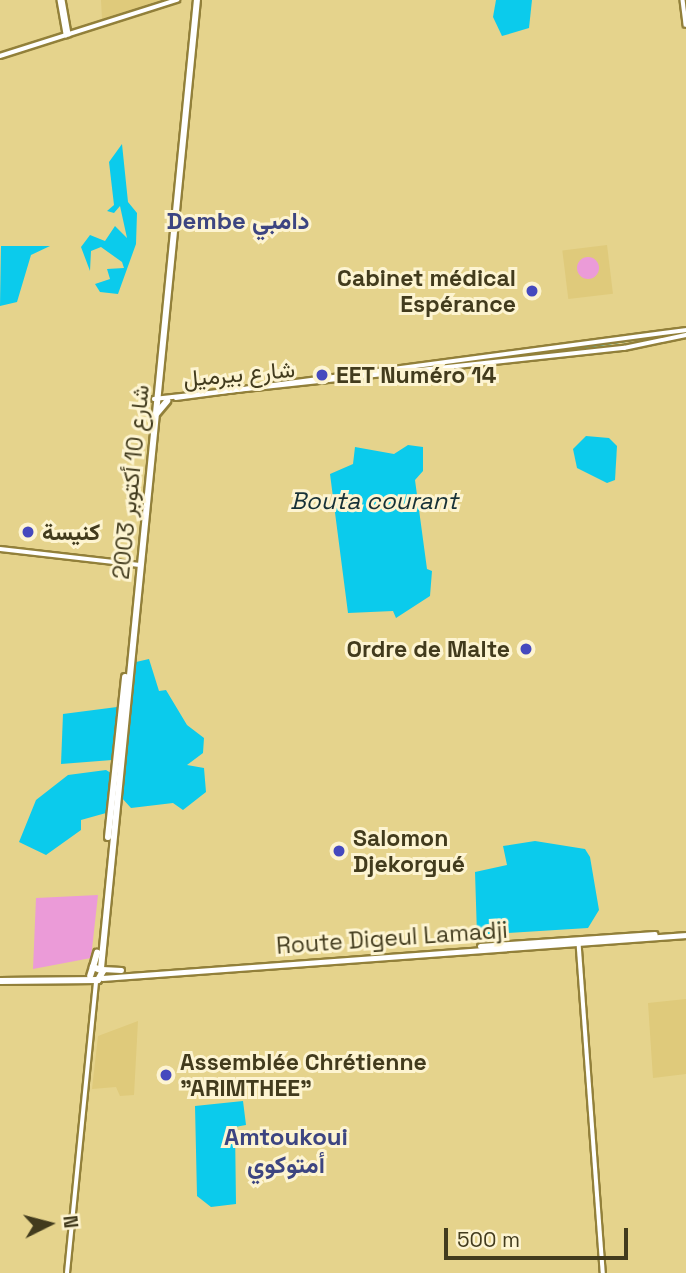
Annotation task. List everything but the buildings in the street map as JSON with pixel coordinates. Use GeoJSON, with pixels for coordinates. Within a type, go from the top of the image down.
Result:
{"type":"FeatureCollection","features":[{"type":"Feature","properties":{"kind":"highway","name":"شارع 10 أكتوبر 2003"},"geometry":{"type":"LineString","coordinates":[[94,975],[156,415],[155,399],[159,386],[195,0]]}},
{"type":"Feature","properties":{"kind":"highway","name":"شارع 10 أكتوبر 2003"},"geometry":{"type":"LineString","coordinates":[[94,975],[102,969],[195,0]]}},
{"type":"Feature","properties":{"kind":"highway"},"geometry":{"type":"LineString","coordinates":[[156,415],[170,399],[159,386]]}},
{"type":"Feature","properties":{"kind":"highway"},"geometry":{"type":"LineString","coordinates":[[0,980],[94,975]]}},
{"type":"Feature","properties":{"kind":"main road"},"geometry":{"type":"LineString","coordinates":[[102,969],[686,934]]}},
{"type":"Feature","properties":{"kind":"main road","name":"Route Digeul Lamadji"},"geometry":{"type":"LineString","coordinates":[[94,975],[686,934]]}},
{"type":"Feature","properties":{"kind":"street"},"geometry":{"type":"LineString","coordinates":[[61,0],[67,35]]}},
{"type":"Feature","properties":{"kind":"street"},"geometry":{"type":"LineString","coordinates":[[0,56],[177,0]]}},
{"type":"Feature","properties":{"kind":"street"},"geometry":{"type":"LineString","coordinates":[[683,0],[686,25]]}},
{"type":"Feature","properties":{"kind":"street","name":"شارع بيرميل"},"geometry":{"type":"LineString","coordinates":[[170,399],[686,330]]}},
{"type":"Feature","properties":{"kind":"street","name":"شارع بيرميل"},"geometry":{"type":"LineString","coordinates":[[170,399],[624,348],[686,335]]}},
{"type":"Feature","properties":{"kind":"street"},"geometry":{"type":"LineString","coordinates":[[155,399],[170,399]]}},
{"type":"Feature","properties":{"kind":"street"},"geometry":{"type":"LineString","coordinates":[[0,549],[139,565]]}},
{"type":"Feature","properties":{"kind":"street"},"geometry":{"type":"LineString","coordinates":[[579,943],[603,1273]]}},
{"type":"Feature","properties":{"kind":"street"},"geometry":{"type":"LineString","coordinates":[[66,1273],[94,975]]}},
{"type":"Feature","properties":{"kind":"shaded area"},"geometry":{"type":"Polygon","coordinates":[[[101,0],[161,0],[102,19],[101,0]]]}},
{"type":"Feature","properties":{"kind":"shaded area"},"geometry":{"type":"Polygon","coordinates":[[[607,245],[613,294],[568,299],[562,250],[607,245]]]}},
{"type":"Feature","properties":{"kind":"shaded area"},"geometry":{"type":"Polygon","coordinates":[[[588,257],[596,260],[599,268],[596,276],[588,279],[580,276],[577,268],[580,260],[588,257]]]}},
{"type":"Feature","properties":{"kind":"shaded area"},"geometry":{"type":"Polygon","coordinates":[[[98,895],[91,958],[33,969],[36,898],[98,895]]]}},
{"type":"Feature","properties":{"kind":"shaded area"},"geometry":{"type":"Polygon","coordinates":[[[686,999],[686,1074],[653,1078],[648,1003],[686,999]]]}},
{"type":"Feature","properties":{"kind":"shaded area"},"geometry":{"type":"Polygon","coordinates":[[[138,1021],[134,1095],[120,1096],[116,1087],[92,1089],[98,1036],[138,1021]]]}},
{"type":"Feature","properties":{"kind":"water"},"geometry":{"type":"Polygon","coordinates":[[[496,0],[532,0],[529,28],[502,36],[493,17],[496,0]]]}},
{"type":"Feature","properties":{"kind":"water"},"geometry":{"type":"Polygon","coordinates":[[[122,144],[128,202],[137,213],[136,244],[118,294],[100,292],[95,284],[110,279],[107,269],[124,268],[122,262],[101,247],[91,251],[90,271],[81,247],[90,235],[105,241],[115,226],[127,238],[120,206],[114,213],[107,211],[114,205],[109,162],[122,144]]]}},
{"type":"Feature","properties":{"kind":"water"},"geometry":{"type":"Polygon","coordinates":[[[1,246],[50,246],[31,255],[17,302],[0,306],[1,246]]]}},
{"type":"Feature","properties":{"kind":"water"},"geometry":{"type":"Polygon","coordinates":[[[586,436],[609,438],[617,446],[615,480],[607,483],[577,468],[573,449],[586,436]]]}},
{"type":"Feature","properties":{"kind":"water","name":"Bouta courant"},"geometry":{"type":"Polygon","coordinates":[[[408,445],[423,447],[423,471],[415,480],[427,569],[432,571],[430,596],[396,618],[393,611],[348,613],[330,474],[353,464],[355,447],[394,454],[408,445]]]}},
{"type":"Feature","properties":{"kind":"water"},"geometry":{"type":"Polygon","coordinates":[[[149,659],[159,691],[166,690],[187,725],[204,738],[203,753],[187,765],[204,768],[206,792],[183,810],[173,803],[131,808],[121,797],[136,662],[149,659]]]}},
{"type":"Feature","properties":{"kind":"water"},"geometry":{"type":"Polygon","coordinates":[[[117,707],[112,760],[61,764],[63,714],[117,707]]]}},
{"type":"Feature","properties":{"kind":"water"},"geometry":{"type":"Polygon","coordinates":[[[106,770],[111,773],[106,813],[81,820],[81,830],[46,855],[19,842],[36,800],[68,775],[106,770]]]}},
{"type":"Feature","properties":{"kind":"water"},"geometry":{"type":"Polygon","coordinates":[[[535,841],[585,849],[590,857],[599,910],[588,928],[477,935],[475,872],[507,865],[503,846],[535,841]]]}},
{"type":"Feature","properties":{"kind":"water"},"geometry":{"type":"Polygon","coordinates":[[[243,1101],[246,1125],[235,1127],[236,1204],[211,1207],[197,1196],[195,1106],[243,1101]]]}},
{"type":"Feature","properties":{"kind":"waterway"},"geometry":{"type":"LineString","coordinates":[[500,360],[686,332]]}},
{"type":"Feature","properties":{"kind":"place","name":"Cabinet médical Espérance"},"geometry":{"type":"Point","coordinates":[532,291]}},
{"type":"Feature","properties":{"kind":"place","name":"EET Numéro 14"},"geometry":{"type":"Point","coordinates":[322,375]}},
{"type":"Feature","properties":{"kind":"place","name":"كنيسة"},"geometry":{"type":"Point","coordinates":[28,532]}},
{"type":"Feature","properties":{"kind":"place","name":"Ordre de Malte"},"geometry":{"type":"Point","coordinates":[526,649]}},
{"type":"Feature","properties":{"kind":"place","name":"Salomon Djekorgué"},"geometry":{"type":"Point","coordinates":[339,851]}},
{"type":"Feature","properties":{"kind":"place","name":"Assemblée Chrétienne \"ARIMTHEE\""},"geometry":{"type":"Point","coordinates":[166,1075]}},
{"type":"Feature","properties":{"kind":"district","name":"Dembe دامبي"},"geometry":{"type":"Point","coordinates":[238,221]}},
{"type":"Feature","properties":{"kind":"district","name":"Amtoukoui أمتوكوي"},"geometry":{"type":"Point","coordinates":[286,1151]}}]}
